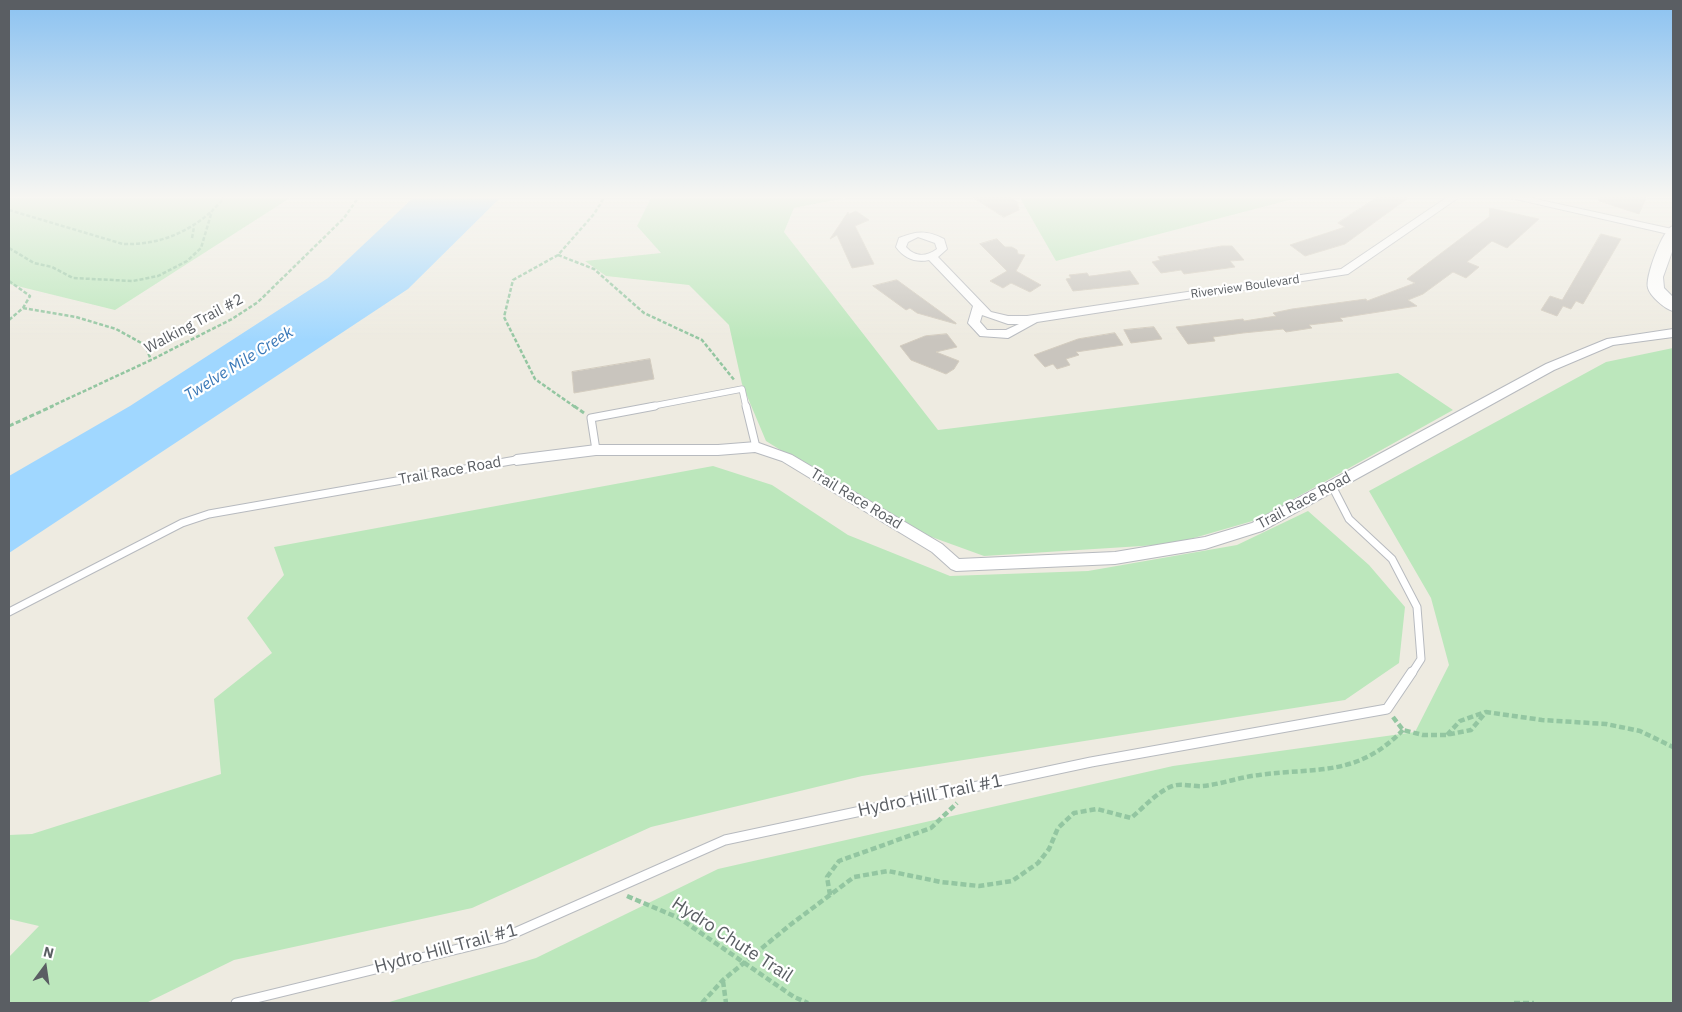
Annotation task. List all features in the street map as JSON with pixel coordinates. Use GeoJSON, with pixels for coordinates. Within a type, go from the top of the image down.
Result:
{"type":"FeatureCollection","features":[{"type":"Feature","properties":{"kind":"street","name":"Riverview Boulevard"},"geometry":{"type":"LineString","coordinates":[[932,257],[987,314],[1008,320],[1344,272],[1383,245]]}},
{"type":"Feature","properties":{"kind":"street"},"geometry":{"type":"LineString","coordinates":[[1667,245],[1655,277],[1656,289],[1673,306]]}},
{"type":"Feature","properties":{"kind":"street","name":"Riverview Boulevard"},"geometry":{"type":"LineString","coordinates":[[979,305],[974,323],[980,330],[990,335],[1008,334],[1044,316]]}},
{"type":"Feature","properties":{"kind":"street","name":"Trail Race Road"},"geometry":{"type":"LineString","coordinates":[[516,460],[596,450],[718,450],[756,448],[787,458],[937,548],[956,565],[1116,558],[1205,543],[1257,527],[1550,367],[1611,342],[1673,333]]}},
{"type":"Feature","properties":{"kind":"lane"},"geometry":{"type":"LineString","coordinates":[[596,450],[591,418],[742,389],[756,448]]}},
{"type":"Feature","properties":{"kind":"lane","name":"Trail Race Road"},"geometry":{"type":"LineString","coordinates":[[9,612],[182,524],[209,514],[516,460]]}},
{"type":"Feature","properties":{"kind":"lane"},"geometry":{"type":"LineString","coordinates":[[1332,486],[1350,519],[1392,559],[1416,607],[1421,659],[1387,709]]}},
{"type":"Feature","properties":{"kind":"lane","name":"Hydro Hill Trail #1"},"geometry":{"type":"LineString","coordinates":[[236,1003],[503,938],[725,840],[1092,762],[1387,709]]}},
{"type":"Feature","properties":{"kind":"path"},"geometry":{"type":"LineString","coordinates":[[9,248],[34,263],[52,267],[73,278],[132,281],[158,276],[174,269],[201,248],[202,245]]}},
{"type":"Feature","properties":{"kind":"path","name":"Walking Trail #2"},"geometry":{"type":"LineString","coordinates":[[9,426],[151,360],[232,319],[258,302],[316,245]]}},
{"type":"Feature","properties":{"kind":"path"},"geometry":{"type":"LineString","coordinates":[[567,245],[558,255],[513,280],[504,317],[535,379],[591,418]]}},
{"type":"Feature","properties":{"kind":"path"},"geometry":{"type":"LineString","coordinates":[[558,255],[594,269],[644,313],[702,340],[742,389]]}},
{"type":"Feature","properties":{"kind":"path"},"geometry":{"type":"LineString","coordinates":[[9,281],[30,296],[23,308],[9,320]]}},
{"type":"Feature","properties":{"kind":"path"},"geometry":{"type":"LineString","coordinates":[[23,308],[76,317],[116,329],[145,345],[151,360]]}},
{"type":"Feature","properties":{"kind":"path"},"geometry":{"type":"LineString","coordinates":[[1387,709],[1403,730],[1424,735],[1446,736],[1470,730],[1486,712]]}},
{"type":"Feature","properties":{"kind":"path"},"geometry":{"type":"LineString","coordinates":[[1446,736],[1460,720],[1486,712],[1542,720],[1606,724],[1640,731],[1673,746]]}},
{"type":"Feature","properties":{"kind":"path"},"geometry":{"type":"LineString","coordinates":[[702,1003],[723,980],[854,877],[888,872],[940,882],[979,886],[1012,881],[1038,864],[1049,848],[1058,828],[1074,813],[1097,809],[1132,818],[1172,786],[1201,786],[1263,774],[1308,773],[1344,768],[1373,756],[1392,743],[1403,730]]}},
{"type":"Feature","properties":{"kind":"path"},"geometry":{"type":"LineString","coordinates":[[830,895],[827,877],[839,861],[931,828],[961,797],[959,790]]}},
{"type":"Feature","properties":{"kind":"path","name":"Hydro Chute Trail"},"geometry":{"type":"LineString","coordinates":[[613,890],[680,918],[794,997],[808,1003]]}},
{"type":"Feature","properties":{"kind":"path"},"geometry":{"type":"LineString","coordinates":[[723,980],[726,1003]]}},
{"type":"Feature","properties":{"kind":"path"},"geometry":{"type":"LineString","coordinates":[[1516,1003],[1534,1003]]}},
{"type":"Feature","properties":{"kind":"green space"},"geometry":{"type":"Polygon","coordinates":[[[9,245],[216,245],[115,310],[9,284],[9,245]]]}},
{"type":"Feature","properties":{"kind":"green space"},"geometry":{"type":"Polygon","coordinates":[[[654,245],[794,245],[938,430],[1398,373],[1453,410],[1256,520],[1173,544],[984,556],[904,527],[766,441],[742,384],[729,325],[689,285],[606,276],[585,261],[661,253],[654,245]]]}},
{"type":"Feature","properties":{"kind":"green space"},"geometry":{"type":"Polygon","coordinates":[[[1047,245],[1116,245],[1056,261],[1047,245]]]}},
{"type":"Feature","properties":{"kind":"green space"},"geometry":{"type":"Polygon","coordinates":[[[1673,348],[1673,1003],[386,1003],[536,958],[718,869],[1173,766],[1415,732],[1449,665],[1431,598],[1369,491],[1606,362],[1673,348]]]}},
{"type":"Feature","properties":{"kind":"green space"},"geometry":{"type":"Polygon","coordinates":[[[713,466],[772,485],[848,535],[950,576],[1088,571],[1237,545],[1308,511],[1369,565],[1405,607],[1399,663],[1345,700],[862,776],[651,827],[472,908],[234,960],[146,1003],[9,1003],[9,957],[39,926],[9,919],[9,835],[32,834],[221,774],[214,699],[272,653],[247,618],[284,575],[274,547],[713,466]]]}},
{"type":"Feature","properties":{"kind":"water","name":"Twelve Mile Creek"},"geometry":{"type":"Polygon","coordinates":[[[363,245],[452,245],[408,289],[9,553],[9,476],[130,406],[328,278],[363,245]]]}},
{"type":"Feature","properties":{"kind":"building"},"geometry":{"type":"Polygon","coordinates":[[[842,245],[865,245],[874,264],[852,268],[842,245]]]}},
{"type":"Feature","properties":{"kind":"building"},"geometry":{"type":"Polygon","coordinates":[[[981,245],[1012,247],[1017,250],[1018,254],[1025,255],[1016,271],[1041,285],[1030,292],[1011,283],[1003,288],[990,281],[1007,271],[981,245]]]}},
{"type":"Feature","properties":{"kind":"building"},"geometry":{"type":"Polygon","coordinates":[[[1290,245],[1341,245],[1305,256],[1290,245]]]}},
{"type":"Feature","properties":{"kind":"building"},"geometry":{"type":"Polygon","coordinates":[[[1452,245],[1487,245],[1467,262],[1479,267],[1466,278],[1453,272],[1423,294],[1408,300],[1417,306],[1340,318],[1343,321],[1309,325],[1312,328],[1286,332],[1283,329],[1243,333],[1213,337],[1215,341],[1188,344],[1176,327],[1243,319],[1244,321],[1276,316],[1273,313],[1292,309],[1366,299],[1367,301],[1415,283],[1407,279],[1452,245]]]}},
{"type":"Feature","properties":{"kind":"building"},"geometry":{"type":"Polygon","coordinates":[[[1594,245],[1617,245],[1583,304],[1576,301],[1571,309],[1563,306],[1557,316],[1541,310],[1550,296],[1562,300],[1594,245]]]}},
{"type":"Feature","properties":{"kind":"building"},"geometry":{"type":"Polygon","coordinates":[[[1232,246],[1244,260],[1230,261],[1235,267],[1184,274],[1181,270],[1161,273],[1152,262],[1160,260],[1158,257],[1232,246]]]}},
{"type":"Feature","properties":{"kind":"building"},"geometry":{"type":"Polygon","coordinates":[[[1130,271],[1139,284],[1073,291],[1066,279],[1071,278],[1069,275],[1087,273],[1089,276],[1130,271]]]}},
{"type":"Feature","properties":{"kind":"building"},"geometry":{"type":"Polygon","coordinates":[[[897,280],[956,324],[917,313],[910,308],[906,310],[873,286],[897,280]]]}},
{"type":"Feature","properties":{"kind":"building"},"geometry":{"type":"Polygon","coordinates":[[[1154,327],[1162,339],[1131,343],[1124,330],[1154,327]]]}},
{"type":"Feature","properties":{"kind":"building"},"geometry":{"type":"Polygon","coordinates":[[[1115,333],[1123,345],[1076,352],[1079,355],[1066,359],[1070,365],[1057,369],[1053,364],[1045,367],[1034,355],[1078,339],[1115,333]]]}},
{"type":"Feature","properties":{"kind":"building"},"geometry":{"type":"Polygon","coordinates":[[[947,334],[957,347],[936,352],[959,361],[954,369],[946,374],[911,360],[900,346],[925,336],[947,334]]]}},
{"type":"Feature","properties":{"kind":"building"},"geometry":{"type":"Polygon","coordinates":[[[650,359],[654,379],[574,393],[572,372],[650,359]]]}}]}
